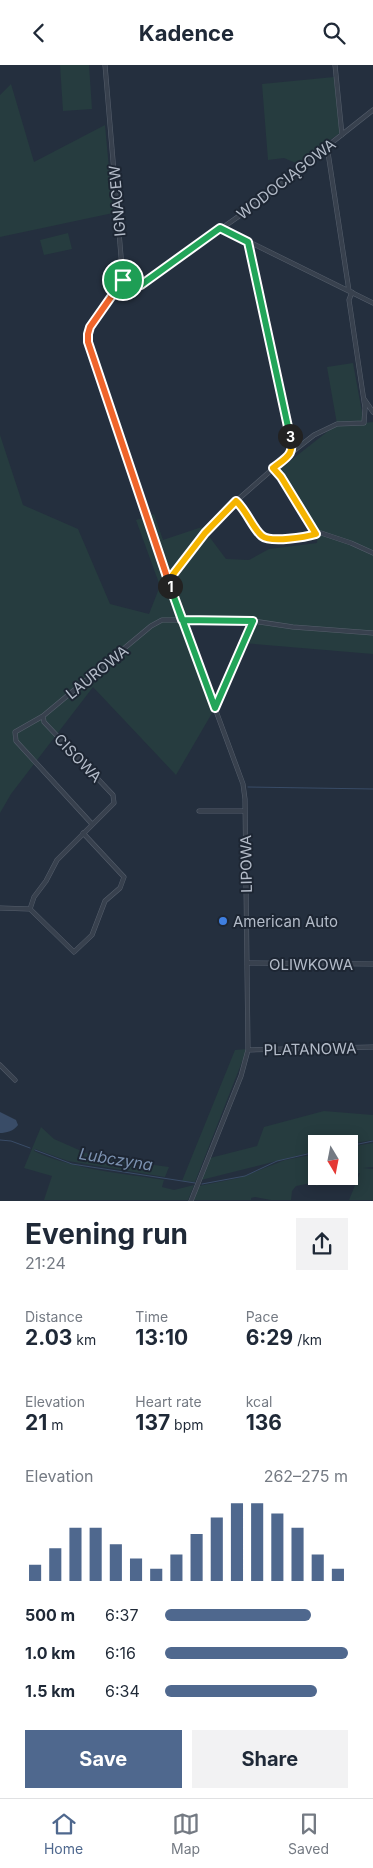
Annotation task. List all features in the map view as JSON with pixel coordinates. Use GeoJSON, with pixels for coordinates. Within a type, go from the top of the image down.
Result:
{"type":"FeatureCollection","features":[{"type":"Feature","properties":{"kind":"street","name":"IGNACEW"},"geometry":{"type":"LineString","coordinates":[[105,65],[123,280]]}},
{"type":"Feature","properties":{"kind":"street"},"geometry":{"type":"LineString","coordinates":[[335,65],[342,135]]}},
{"type":"Feature","properties":{"kind":"street","name":"WODOCIĄGOWA"},"geometry":{"type":"LineString","coordinates":[[123,280],[131,287],[141,285],[269,195],[373,110]]}},
{"type":"Feature","properties":{"kind":"street"},"geometry":{"type":"LineString","coordinates":[[168,581],[205,533],[236,501],[291,453],[314,435],[337,424],[364,423],[363,397],[350,310],[350,292],[327,146]]}},
{"type":"Feature","properties":{"kind":"street"},"geometry":{"type":"LineString","coordinates":[[220,228],[373,303]]}},
{"type":"Feature","properties":{"kind":"street"},"geometry":{"type":"LineString","coordinates":[[248,242],[292,446],[291,453]]}},
{"type":"Feature","properties":{"kind":"street","name":"LIPOWA"},"geometry":{"type":"LineString","coordinates":[[123,280],[90,327],[88,342],[168,581],[243,784],[246,811],[248,1050],[241,1076],[191,1201]]}},
{"type":"Feature","properties":{"kind":"street"},"geometry":{"type":"LineString","coordinates":[[363,397],[373,412]]}},
{"type":"Feature","properties":{"kind":"street"},"geometry":{"type":"LineString","coordinates":[[273,468],[281,477],[316,534]]}},
{"type":"Feature","properties":{"kind":"street"},"geometry":{"type":"LineString","coordinates":[[236,501],[248,514],[259,533],[268,539],[287,539],[321,533],[373,553]]}},
{"type":"Feature","properties":{"kind":"street","name":"LAUROWA"},"geometry":{"type":"LineString","coordinates":[[92,824],[16,741],[15,732],[43,716],[152,626],[162,620],[253,621],[293,627],[373,633]]}},
{"type":"Feature","properties":{"kind":"street"},"geometry":{"type":"LineString","coordinates":[[215,708],[253,621]]}},
{"type":"Feature","properties":{"kind":"street","name":"CISOWA"},"geometry":{"type":"LineString","coordinates":[[43,716],[44,722],[113,795],[114,803],[92,824]]}},
{"type":"Feature","properties":{"kind":"street"},"geometry":{"type":"LineString","coordinates":[[200,811],[246,811]]}},
{"type":"Feature","properties":{"kind":"street"},"geometry":{"type":"LineString","coordinates":[[30,909],[34,897],[46,881],[57,860],[92,824]]}},
{"type":"Feature","properties":{"kind":"street"},"geometry":{"type":"LineString","coordinates":[[0,908],[30,909],[74,952],[92,935],[105,901],[120,887],[124,877],[83,833]]}},
{"type":"Feature","properties":{"kind":"street","name":"OLIWKOWA"},"geometry":{"type":"LineString","coordinates":[[248,963],[373,964]]}},
{"type":"Feature","properties":{"kind":"street","name":"PLATANOWA"},"geometry":{"type":"LineString","coordinates":[[248,1050],[373,1047]]}},
{"type":"Feature","properties":{"kind":"street"},"geometry":{"type":"LineString","coordinates":[[0,1065],[15,1080]]}},
{"type":"Feature","properties":{"kind":"green space"},"geometry":{"type":"Polygon","coordinates":[[[60,65],[89,65],[92,109],[63,111],[60,65]]]}},
{"type":"Feature","properties":{"kind":"green space"},"geometry":{"type":"Polygon","coordinates":[[[334,77],[340,133],[298,164],[284,158],[268,160],[262,84],[334,77]]]}},
{"type":"Feature","properties":{"kind":"green space"},"geometry":{"type":"Polygon","coordinates":[[[11,84],[34,162],[105,125],[113,213],[0,237],[0,95],[11,84]]]}},
{"type":"Feature","properties":{"kind":"green space"},"geometry":{"type":"Polygon","coordinates":[[[68,233],[72,249],[44,255],[40,240],[68,233]]]}},
{"type":"Feature","properties":{"kind":"green space"},"geometry":{"type":"Polygon","coordinates":[[[353,363],[364,423],[373,422],[373,654],[243,643],[252,621],[182,620],[215,708],[176,775],[93,687],[11,794],[0,813],[0,435],[23,505],[78,529],[110,604],[149,614],[160,586],[136,520],[154,514],[163,540],[202,527],[226,559],[249,560],[269,549],[317,543],[318,531],[280,469],[337,424],[327,367],[353,363]]]}},
{"type":"Feature","properties":{"kind":"green space"},"geometry":{"type":"Polygon","coordinates":[[[247,1049],[195,1182],[182,1181],[235,1050],[247,1049]]]}},
{"type":"Feature","properties":{"kind":"green space"},"geometry":{"type":"Polygon","coordinates":[[[324,1111],[373,1115],[373,1140],[358,1142],[358,1135],[308,1135],[308,1153],[201,1180],[210,1158],[257,1146],[264,1127],[324,1111]]]}},
{"type":"Feature","properties":{"kind":"green space"},"geometry":{"type":"Polygon","coordinates":[[[41,1127],[54,1139],[95,1157],[169,1167],[165,1177],[68,1161],[35,1149],[34,1151],[82,1167],[164,1180],[162,1187],[174,1190],[194,1185],[188,1200],[44,1200],[52,1176],[24,1168],[41,1127]]]}},
{"type":"Feature","properties":{"kind":"green space"},"geometry":{"type":"Polygon","coordinates":[[[373,1143],[373,1167],[363,1168],[373,1169],[373,1200],[349,1200],[355,1185],[358,1185],[360,1173],[358,1174],[358,1146],[373,1143]]]}},
{"type":"Feature","properties":{"kind":"green space"},"geometry":{"type":"Polygon","coordinates":[[[308,1156],[308,1184],[296,1186],[292,1191],[291,1200],[271,1200],[255,1197],[251,1198],[251,1200],[194,1200],[199,1186],[239,1178],[285,1160],[308,1156]]]}},
{"type":"Feature","properties":{"kind":"water"},"geometry":{"type":"Polygon","coordinates":[[[0,1112],[16,1120],[18,1125],[10,1131],[0,1133],[0,1112]]]}},
{"type":"Feature","properties":{"kind":"waterway"},"geometry":{"type":"LineString","coordinates":[[248,787],[373,789]]}},
{"type":"Feature","properties":{"kind":"waterway","name":"Lubczyna"},"geometry":{"type":"LineString","coordinates":[[0,1140],[11,1141],[30,1148]]}},
{"type":"Feature","properties":{"kind":"waterway","name":"Lubczyna"},"geometry":{"type":"LineString","coordinates":[[358,1144],[373,1141]]}},
{"type":"Feature","properties":{"kind":"waterway","name":"Lubczyna"},"geometry":{"type":"LineString","coordinates":[[35,1150],[72,1164],[195,1183]]}},
{"type":"Feature","properties":{"kind":"waterway","name":"Lubczyna"},"geometry":{"type":"LineString","coordinates":[[202,1184],[245,1176],[277,1161],[308,1154]]}},
{"type":"Feature","properties":{"kind":"place","name":"American Auto"},"geometry":{"type":"Point","coordinates":[223,921]}},
{"type":"Feature","properties":{"kind":"route"},"geometry":{"type":"LineString","coordinates":[[123,280],[90,327],[88,342],[168,581],[182,620],[215,708],[253,621],[182,620],[168,581],[205,533],[236,501],[248,514],[262,537],[273,540],[316,534],[281,477],[273,468],[291,453],[292,446],[248,242],[220,228],[141,285],[131,287],[123,280]]}}]}
